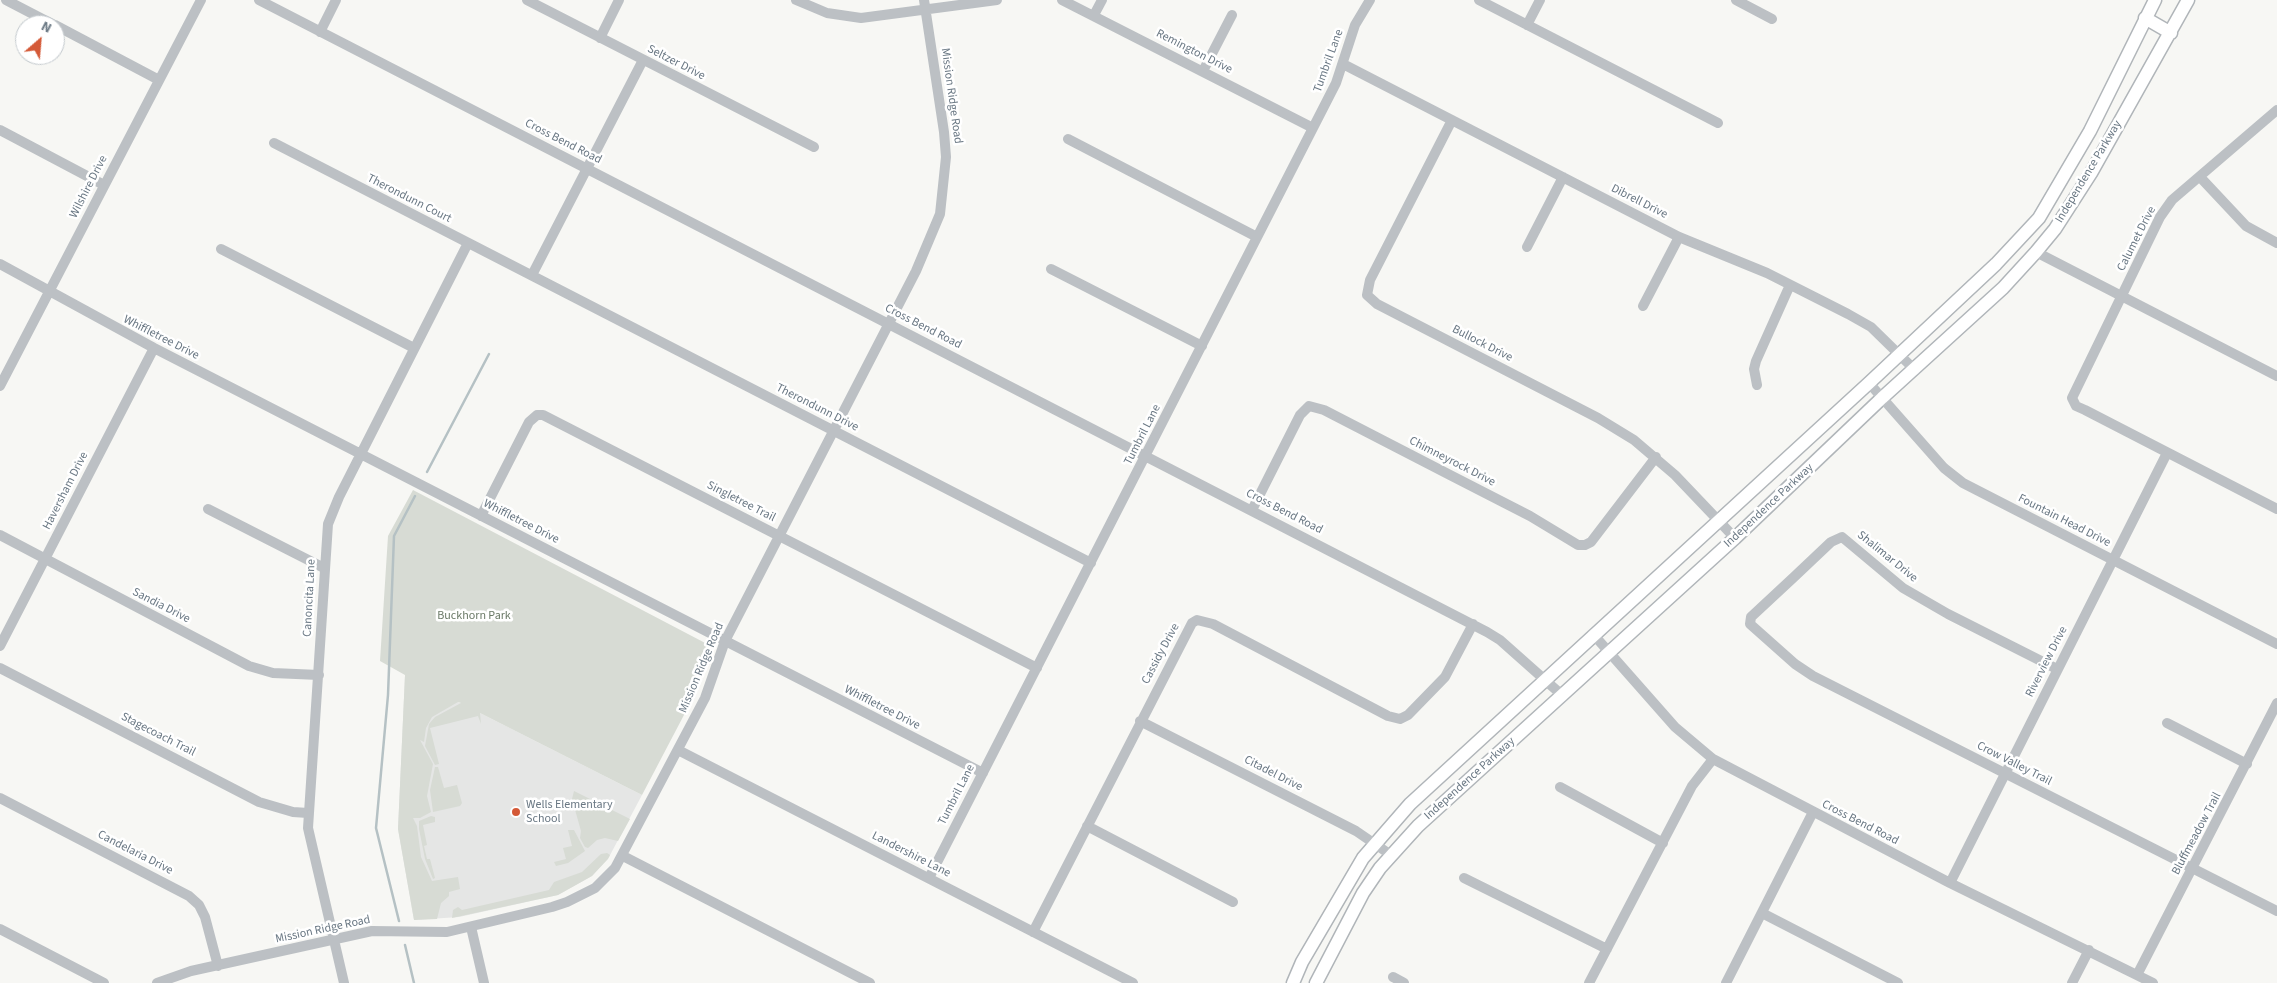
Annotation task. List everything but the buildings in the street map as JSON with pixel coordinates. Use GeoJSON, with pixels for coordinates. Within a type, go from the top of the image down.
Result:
{"type":"FeatureCollection","features":[{"type":"Feature","properties":{"kind":"main road","name":"Independence Parkway"},"geometry":{"type":"LineString","coordinates":[[1293,983],[1354,872],[1375,842],[1410,804],[1900,354],[2018,240],[2038,218],[2056,192],[2090,131],[2155,0]]}},
{"type":"Feature","properties":{"kind":"main road","name":"Independence Parkway"},"geometry":{"type":"LineString","coordinates":[[1316,983],[1363,893],[1390,855],[1418,826],[1735,538],[1882,398],[2003,288],[2036,252],[2074,201],[2188,0]]}},
{"type":"Feature","properties":{"kind":"main road"},"geometry":{"type":"LineString","coordinates":[[2145,18],[2171,33]]}},
{"type":"Feature","properties":{"kind":"main road"},"geometry":{"type":"LineString","coordinates":[[2018,240],[2036,252]]}},
{"type":"Feature","properties":{"kind":"street"},"geometry":{"type":"LineString","coordinates":[[6,0],[35,15]]}},
{"type":"Feature","properties":{"kind":"street","name":"Wilshire Drive"},"geometry":{"type":"LineString","coordinates":[[0,386],[201,0]]}},
{"type":"Feature","properties":{"kind":"street","name":"Cross Bend Road"},"geometry":{"type":"LineString","coordinates":[[259,0],[1473,624],[1500,640],[1563,696]]}},
{"type":"Feature","properties":{"kind":"street"},"geometry":{"type":"LineString","coordinates":[[320,32],[336,0]]}},
{"type":"Feature","properties":{"kind":"street","name":"Seltzer Drive"},"geometry":{"type":"LineString","coordinates":[[527,0],[814,147]]}},
{"type":"Feature","properties":{"kind":"street"},"geometry":{"type":"LineString","coordinates":[[600,38],[619,0]]}},
{"type":"Feature","properties":{"kind":"street"},"geometry":{"type":"LineString","coordinates":[[796,0],[827,13],[861,18],[925,5],[997,0]]}},
{"type":"Feature","properties":{"kind":"street","name":"Remington Drive"},"geometry":{"type":"LineString","coordinates":[[1062,0],[1313,128]]}},
{"type":"Feature","properties":{"kind":"street"},"geometry":{"type":"LineString","coordinates":[[1094,15],[1102,0]]}},
{"type":"Feature","properties":{"kind":"street","name":"Tumbril Lane"},"geometry":{"type":"LineString","coordinates":[[929,878],[1313,128],[1343,64],[1355,25],[1370,0]]}},
{"type":"Feature","properties":{"kind":"street"},"geometry":{"type":"LineString","coordinates":[[1479,0],[1718,123]]}},
{"type":"Feature","properties":{"kind":"street"},"geometry":{"type":"LineString","coordinates":[[1527,25],[1540,0]]}},
{"type":"Feature","properties":{"kind":"street"},"geometry":{"type":"LineString","coordinates":[[1736,0],[1772,19]]}},
{"type":"Feature","properties":{"kind":"street","name":"Mission Ridge Road"},"geometry":{"type":"LineString","coordinates":[[157,983],[178,975],[372,931],[447,932],[470,927],[552,907],[583,895],[605,880],[623,856],[705,698],[725,641],[925,254],[940,214],[946,157],[925,5]]}},
{"type":"Feature","properties":{"kind":"street"},"geometry":{"type":"LineString","coordinates":[[1204,71],[1232,15]]}},
{"type":"Feature","properties":{"kind":"street"},"geometry":{"type":"LineString","coordinates":[[65,31],[159,80]]}},
{"type":"Feature","properties":{"kind":"street"},"geometry":{"type":"LineString","coordinates":[[532,275],[643,60]]}},
{"type":"Feature","properties":{"kind":"street","name":"Dibrell Drive"},"geometry":{"type":"LineString","coordinates":[[1343,64],[1679,237],[1790,285],[1871,327],[1915,370]]}},
{"type":"Feature","properties":{"kind":"street","name":"Calumet Drive"},"geometry":{"type":"LineString","coordinates":[[2167,452],[2076,406],[2072,398],[2076,386],[2122,297],[2160,217],[2172,200],[2277,110]]}},
{"type":"Feature","properties":{"kind":"street","name":"Bullock Drive"},"geometry":{"type":"LineString","coordinates":[[1452,120],[1370,280],[1367,295],[1377,304],[1598,418],[1634,440],[1656,457],[1735,538]]}},
{"type":"Feature","properties":{"kind":"street"},"geometry":{"type":"LineString","coordinates":[[0,130],[104,185]]}},
{"type":"Feature","properties":{"kind":"street"},"geometry":{"type":"LineString","coordinates":[[1068,140],[1258,237]]}},
{"type":"Feature","properties":{"kind":"street","name":"Therondunn Court"},"geometry":{"type":"LineString","coordinates":[[274,143],[532,275]]}},
{"type":"Feature","properties":{"kind":"street"},"geometry":{"type":"LineString","coordinates":[[1527,247],[1563,177]]}},
{"type":"Feature","properties":{"kind":"street"},"geometry":{"type":"LineString","coordinates":[[2200,177],[2246,226],[2277,243]]}},
{"type":"Feature","properties":{"kind":"street"},"geometry":{"type":"LineString","coordinates":[[1643,306],[1679,237]]}},
{"type":"Feature","properties":{"kind":"street","name":"Canoncita Lane"},"geometry":{"type":"LineString","coordinates":[[344,983],[311,845],[308,813],[328,524],[338,497],[468,243]]}},
{"type":"Feature","properties":{"kind":"street"},"geometry":{"type":"LineString","coordinates":[[221,249],[414,348]]}},
{"type":"Feature","properties":{"kind":"street"},"geometry":{"type":"LineString","coordinates":[[2036,252],[2277,376]]}},
{"type":"Feature","properties":{"kind":"street","name":"Whiffletree Drive"},"geometry":{"type":"LineString","coordinates":[[0,264],[51,290],[154,348],[982,774]]}},
{"type":"Feature","properties":{"kind":"street"},"geometry":{"type":"LineString","coordinates":[[1051,269],[1202,346]]}},
{"type":"Feature","properties":{"kind":"street","name":"Therondunn Drive"},"geometry":{"type":"LineString","coordinates":[[532,275],[1091,563]]}},
{"type":"Feature","properties":{"kind":"street"},"geometry":{"type":"LineString","coordinates":[[1757,385],[1754,369],[1756,361],[1790,285]]}},
{"type":"Feature","properties":{"kind":"street","name":"Haversham Drive"},"geometry":{"type":"LineString","coordinates":[[0,646],[154,348]]}},
{"type":"Feature","properties":{"kind":"street","name":"Fountain Head Drive"},"geometry":{"type":"LineString","coordinates":[[1869,382],[1944,468],[1963,483],[2277,644]]}},
{"type":"Feature","properties":{"kind":"street","name":"Chimneyrock Drive"},"geometry":{"type":"LineString","coordinates":[[1252,510],[1300,414],[1310,406],[1324,410],[1530,516],[1578,545],[1586,545],[1591,542],[1656,457]]}},
{"type":"Feature","properties":{"kind":"street","name":"Singletree Trail"},"geometry":{"type":"LineString","coordinates":[[481,516],[529,422],[537,415],[543,415],[1036,668]]}},
{"type":"Feature","properties":{"kind":"street"},"geometry":{"type":"LineString","coordinates":[[2167,452],[2277,509]]}},
{"type":"Feature","properties":{"kind":"street","name":"Riverview Drive"},"geometry":{"type":"LineString","coordinates":[[1950,883],[2167,452]]}},
{"type":"Feature","properties":{"kind":"street"},"geometry":{"type":"LineString","coordinates":[[208,509],[324,568]]}},
{"type":"Feature","properties":{"kind":"street","name":"Sandia Drive"},"geometry":{"type":"LineString","coordinates":[[0,535],[249,666],[273,673],[319,675]]}},
{"type":"Feature","properties":{"kind":"street","name":"Shalimar Drive"},"geometry":{"type":"LineString","coordinates":[[1750,624],[1751,617],[1831,542],[1842,537],[1903,588],[1948,614],[2057,669]]}},
{"type":"Feature","properties":{"kind":"street","name":"Cassidy Drive"},"geometry":{"type":"LineString","coordinates":[[1033,932],[1140,720],[1189,628],[1197,620],[1213,624],[1388,716],[1400,719],[1408,715],[1444,677],[1473,624]]}},
{"type":"Feature","properties":{"kind":"street","name":"Crow Valley Trail"},"geometry":{"type":"LineString","coordinates":[[1750,624],[1795,664],[1813,676],[2277,911]]}},
{"type":"Feature","properties":{"kind":"street","name":"Cross Bend Road"},"geometry":{"type":"LineString","coordinates":[[1593,634],[1675,727],[1713,759],[1950,883],[2089,950],[2152,983]]}},
{"type":"Feature","properties":{"kind":"street","name":"Stagecoach Trail"},"geometry":{"type":"LineString","coordinates":[[0,668],[259,802],[293,812],[308,813]]}},
{"type":"Feature","properties":{"kind":"street","name":"Bluffmeadow Trail"},"geometry":{"type":"LineString","coordinates":[[2137,975],[2277,703]]}},
{"type":"Feature","properties":{"kind":"street","name":"Citadel Drive"},"geometry":{"type":"LineString","coordinates":[[1140,720],[1375,842],[1390,855]]}},
{"type":"Feature","properties":{"kind":"street"},"geometry":{"type":"LineString","coordinates":[[2168,723],[2247,764]]}},
{"type":"Feature","properties":{"kind":"street","name":"Landershire Lane"},"geometry":{"type":"LineString","coordinates":[[678,750],[1133,983]]}},
{"type":"Feature","properties":{"kind":"street"},"geometry":{"type":"LineString","coordinates":[[1590,983],[1692,786],[1713,759]]}},
{"type":"Feature","properties":{"kind":"street"},"geometry":{"type":"LineString","coordinates":[[1560,787],[1663,843]]}},
{"type":"Feature","properties":{"kind":"street","name":"Candelaria Drive"},"geometry":{"type":"LineString","coordinates":[[0,798],[189,896],[199,905],[205,917],[218,966]]}},
{"type":"Feature","properties":{"kind":"street"},"geometry":{"type":"LineString","coordinates":[[1726,983],[1813,812]]}},
{"type":"Feature","properties":{"kind":"street"},"geometry":{"type":"LineString","coordinates":[[1087,826],[1233,902]]}},
{"type":"Feature","properties":{"kind":"street"},"geometry":{"type":"LineString","coordinates":[[623,856],[870,983]]}},
{"type":"Feature","properties":{"kind":"street"},"geometry":{"type":"LineString","coordinates":[[1464,878],[1607,949]]}},
{"type":"Feature","properties":{"kind":"street"},"geometry":{"type":"LineString","coordinates":[[1762,913],[1898,983]]}},
{"type":"Feature","properties":{"kind":"street"},"geometry":{"type":"LineString","coordinates":[[470,927],[484,983]]}},
{"type":"Feature","properties":{"kind":"street"},"geometry":{"type":"LineString","coordinates":[[0,929],[104,983]]}},
{"type":"Feature","properties":{"kind":"street"},"geometry":{"type":"LineString","coordinates":[[2072,983],[2089,950]]}},
{"type":"Feature","properties":{"kind":"street"},"geometry":{"type":"LineString","coordinates":[[1393,977],[1404,983]]}},
{"type":"Feature","properties":{"kind":"shaded area","name":"Wells Elementary School"},"geometry":{"type":"Polygon","coordinates":[[[405,675],[642,795],[609,857],[592,876],[558,895],[459,917],[414,920],[398,829],[405,675]]]}},
{"type":"Feature","properties":{"kind":"green space","name":"Buckhorn Park"},"geometry":{"type":"Polygon","coordinates":[[[413,490],[709,645],[695,694],[642,795],[480,713],[481,724],[478,716],[430,728],[439,764],[435,765],[425,746],[429,724],[435,717],[461,703],[458,702],[432,717],[426,728],[424,742],[420,740],[433,764],[427,796],[431,812],[420,818],[413,818],[417,826],[421,857],[432,881],[458,877],[460,889],[449,892],[449,896],[441,903],[437,919],[414,920],[398,829],[405,675],[380,661],[388,536],[413,490]]]}},
{"type":"Feature","properties":{"kind":"green space"},"geometry":{"type":"Polygon","coordinates":[[[435,767],[438,767],[444,788],[457,785],[462,803],[460,806],[433,812],[430,790],[435,767]]]}},
{"type":"Feature","properties":{"kind":"green space"},"geometry":{"type":"Polygon","coordinates":[[[574,791],[630,819],[618,841],[605,838],[597,840],[588,848],[585,847],[580,838],[581,831],[572,799],[574,791]]]}},
{"type":"Feature","properties":{"kind":"green space"},"geometry":{"type":"Polygon","coordinates":[[[431,816],[435,817],[435,822],[423,825],[427,845],[424,846],[427,859],[430,859],[435,878],[433,879],[425,859],[419,829],[419,821],[431,816]]]}},
{"type":"Feature","properties":{"kind":"green space"},"geometry":{"type":"Polygon","coordinates":[[[568,830],[574,830],[585,851],[568,863],[556,866],[554,862],[566,859],[563,848],[572,846],[568,830]]]}},
{"type":"Feature","properties":{"kind":"green space"},"geometry":{"type":"Polygon","coordinates":[[[607,853],[610,855],[608,859],[592,876],[558,895],[452,918],[453,910],[458,907],[462,910],[549,890],[554,882],[582,872],[601,854],[607,853]]]}},
{"type":"Feature","properties":{"kind":"waterway"},"geometry":{"type":"LineString","coordinates":[[427,472],[489,354]]}},
{"type":"Feature","properties":{"kind":"waterway"},"geometry":{"type":"LineString","coordinates":[[399,921],[376,828],[388,695],[394,536],[415,496]]}},
{"type":"Feature","properties":{"kind":"waterway"},"geometry":{"type":"LineString","coordinates":[[405,945],[414,983]]}},
{"type":"Feature","properties":{"kind":"place","name":"Wells Elementary School"},"geometry":{"type":"Point","coordinates":[516,812]}}]}
